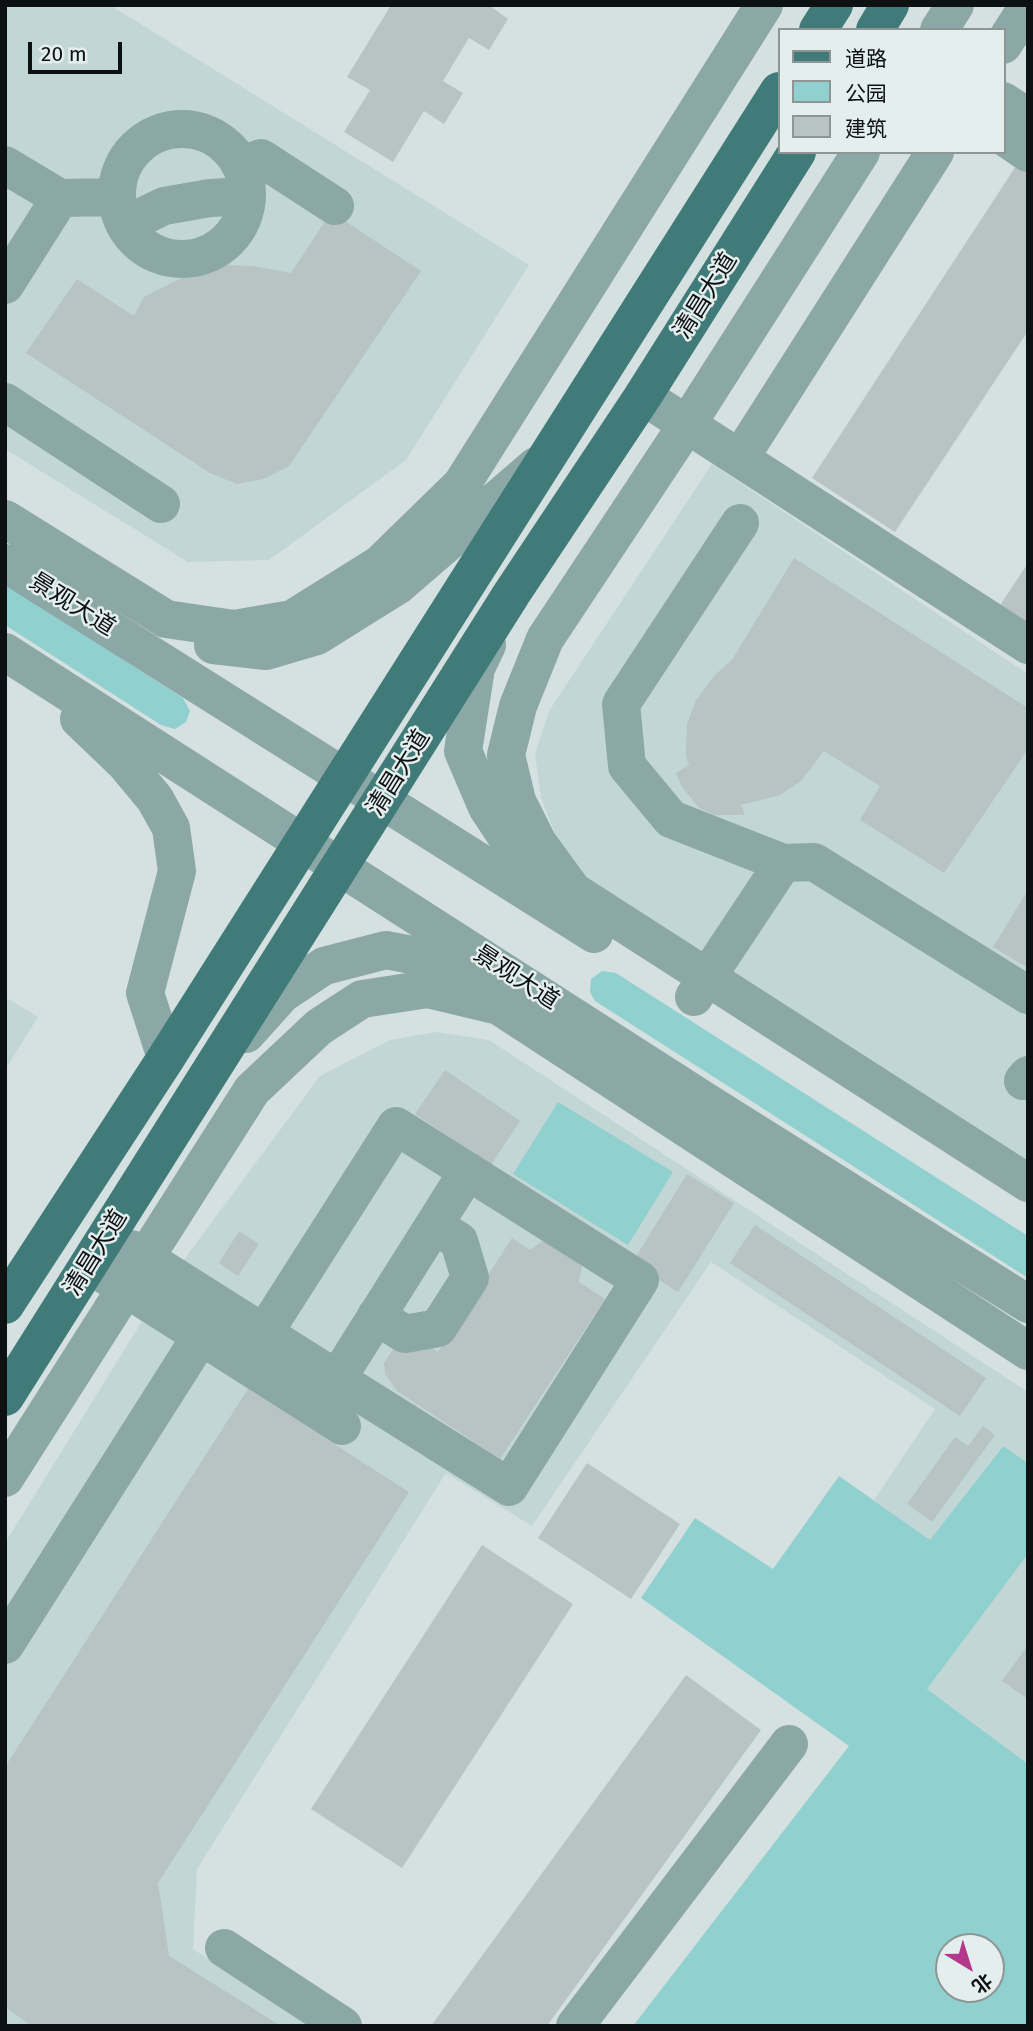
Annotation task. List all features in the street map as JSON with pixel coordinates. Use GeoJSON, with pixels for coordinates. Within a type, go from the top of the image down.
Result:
{"type":"FeatureCollection","features":[{"type":"Feature","properties":{"kind":"main road"},"geometry":{"type":"LineString","coordinates":[[819,28],[834,5]]}},
{"type":"Feature","properties":{"kind":"main road","name":"清昌大道"},"geometry":{"type":"LineString","coordinates":[[5,1305],[166,1059],[778,93]]}},
{"type":"Feature","properties":{"kind":"main road","name":"清昌大道"},"geometry":{"type":"LineString","coordinates":[[5,1397],[512,593],[643,396],[796,154]]}},
{"type":"Feature","properties":{"kind":"street"},"geometry":{"type":"LineString","coordinates":[[5,519],[166,619],[234,629],[292,619],[380,564],[462,484],[764,5]]}},
{"type":"Feature","properties":{"kind":"street"},"geometry":{"type":"LineString","coordinates":[[940,28],[955,5]]}},
{"type":"Feature","properties":{"kind":"street"},"geometry":{"type":"LineString","coordinates":[[1005,41],[1028,6]]}},
{"type":"Feature","properties":{"kind":"street"},"geometry":{"type":"LineString","coordinates":[[1005,102],[1028,117]]}},
{"type":"Feature","properties":{"kind":"street"},"geometry":{"type":"LineString","coordinates":[[171,130],[192,130],[212,136],[228,148],[243,180],[246,209],[237,229],[222,246],[202,256],[180,260],[157,255],[139,243],[121,211],[124,166],[135,149],[152,137],[171,130]]}},
{"type":"Feature","properties":{"kind":"street"},"geometry":{"type":"LineString","coordinates":[[1005,136],[1028,153]]}},
{"type":"Feature","properties":{"kind":"street"},"geometry":{"type":"LineString","coordinates":[[860,154],[688,424],[545,639],[518,706],[506,755],[522,811],[538,843],[573,891],[700,988],[1028,1183]]}},
{"type":"Feature","properties":{"kind":"street"},"geometry":{"type":"LineString","coordinates":[[740,458],[934,154]]}},
{"type":"Feature","properties":{"kind":"street"},"geometry":{"type":"LineString","coordinates":[[5,165],[60,198],[121,211],[210,198],[243,180],[261,158],[335,206]]}},
{"type":"Feature","properties":{"kind":"street"},"geometry":{"type":"LineString","coordinates":[[5,285],[60,198]]}},
{"type":"Feature","properties":{"kind":"street"},"geometry":{"type":"LineString","coordinates":[[643,396],[1028,645]]}},
{"type":"Feature","properties":{"kind":"street"},"geometry":{"type":"LineString","coordinates":[[5,402],[160,504]]}},
{"type":"Feature","properties":{"kind":"street"},"geometry":{"type":"LineString","coordinates":[[63,599],[182,640],[266,651],[317,636],[397,586],[543,461]]}},
{"type":"Feature","properties":{"kind":"street"},"geometry":{"type":"LineString","coordinates":[[740,523],[621,704],[627,766],[671,819],[783,863],[814,862],[1028,995]]}},
{"type":"Feature","properties":{"kind":"street","name":"景观大道"},"geometry":{"type":"LineString","coordinates":[[5,563],[563,914],[700,988],[1028,1208]]}},
{"type":"Feature","properties":{"kind":"street"},"geometry":{"type":"LineString","coordinates":[[512,593],[476,668],[463,751],[475,783],[510,845],[563,914]]}},
{"type":"Feature","properties":{"kind":"street"},"geometry":{"type":"LineString","coordinates":[[15,659],[125,763],[155,799],[171,828],[177,871],[145,993],[166,1059]]}},
{"type":"Feature","properties":{"kind":"street","name":"景观大道"},"geometry":{"type":"LineString","coordinates":[[15,659],[518,979],[708,1104],[1028,1304]]}},
{"type":"Feature","properties":{"kind":"street"},"geometry":{"type":"LineString","coordinates":[[700,988],[783,863]]}},
{"type":"Feature","properties":{"kind":"street"},"geometry":{"type":"LineString","coordinates":[[205,1080],[282,994],[324,966],[386,950],[470,965],[518,979]]}},
{"type":"Feature","properties":{"kind":"street"},"geometry":{"type":"LineString","coordinates":[[5,1478],[134,1265],[253,1090],[319,1027],[362,999],[428,989],[499,1006],[1028,1351]]}},
{"type":"Feature","properties":{"kind":"street"},"geometry":{"type":"LineString","coordinates":[[89,1265],[134,1265],[264,1333],[509,1487],[640,1280],[396,1126],[264,1333]]}},
{"type":"Feature","properties":{"kind":"street"},"geometry":{"type":"LineString","coordinates":[[337,1379],[468,1171]]}},
{"type":"Feature","properties":{"kind":"street"},"geometry":{"type":"LineString","coordinates":[[376,1316],[405,1334],[438,1328],[470,1278],[459,1241],[433,1225]]}},
{"type":"Feature","properties":{"kind":"street"},"geometry":{"type":"LineString","coordinates":[[134,1265],[201,1336],[342,1426]]}},
{"type":"Feature","properties":{"kind":"street"},"geometry":{"type":"LineString","coordinates":[[5,1645],[201,1336]]}},
{"type":"Feature","properties":{"kind":"street"},"geometry":{"type":"LineString","coordinates":[[575,2026],[789,1744]]}},
{"type":"Feature","properties":{"kind":"street"},"geometry":{"type":"LineString","coordinates":[[224,1948],[343,2026]]}},
{"type":"Feature","properties":{"kind":"shaded area"},"geometry":{"type":"Polygon","coordinates":[[[5,5],[110,5],[529,265],[406,460],[269,560],[188,562],[5,449],[5,5]]]}},
{"type":"Feature","properties":{"kind":"shaded area"},"geometry":{"type":"Polygon","coordinates":[[[712,464],[1028,674],[1028,1167],[589,883],[559,844],[541,798],[535,754],[549,711],[712,464]]]}},
{"type":"Feature","properties":{"kind":"shaded area"},"geometry":{"type":"Polygon","coordinates":[[[5,997],[38,1017],[5,1070],[5,997]]]}},
{"type":"Feature","properties":{"kind":"shaded area"},"geometry":{"type":"Polygon","coordinates":[[[436,1032],[489,1040],[1028,1392],[1028,1463],[1002,1446],[930,1541],[874,1500],[935,1409],[711,1262],[532,1526],[446,1473],[197,1869],[193,1949],[311,2026],[5,2026],[5,1543],[160,1292],[320,1076],[390,1040],[436,1032]]]}},
{"type":"Feature","properties":{"kind":"shaded area"},"geometry":{"type":"Polygon","coordinates":[[[1028,1554],[1028,1764],[927,1689],[1028,1554]]]}},
{"type":"Feature","properties":{"kind":"green space"},"geometry":{"type":"Polygon","coordinates":[[[5,584],[183,698],[190,711],[186,722],[175,729],[161,725],[5,625],[5,584]]]}},
{"type":"Feature","properties":{"kind":"green space"},"geometry":{"type":"Polygon","coordinates":[[[602,971],[616,973],[1028,1236],[1028,1278],[595,1001],[590,992],[591,979],[602,971]]]}},
{"type":"Feature","properties":{"kind":"green space"},"geometry":{"type":"Polygon","coordinates":[[[558,1102],[673,1172],[628,1245],[513,1174],[558,1102]]]}},
{"type":"Feature","properties":{"kind":"green space"},"geometry":{"type":"Polygon","coordinates":[[[1003,1446],[1028,1463],[1028,1554],[927,1689],[1028,1764],[1028,2026],[633,2026],[849,1746],[641,1598],[695,1518],[773,1569],[839,1476],[930,1540],[1003,1446]]]}},
{"type":"Feature","properties":{"kind":"building"},"geometry":{"type":"Polygon","coordinates":[[[391,5],[489,5],[508,19],[489,50],[469,38],[443,81],[463,93],[444,124],[424,111],[393,162],[344,132],[370,90],[347,77],[391,5]]]}},
{"type":"Feature","properties":{"kind":"building"},"geometry":{"type":"Polygon","coordinates":[[[1016,166],[1028,173],[1028,331],[895,532],[812,478],[1016,166]]]}},
{"type":"Feature","properties":{"kind":"building"},"geometry":{"type":"Polygon","coordinates":[[[331,212],[421,271],[289,466],[263,479],[237,484],[210,473],[26,353],[77,279],[134,316],[144,297],[199,269],[223,265],[253,266],[291,273],[331,212]]]}},
{"type":"Feature","properties":{"kind":"building"},"geometry":{"type":"Polygon","coordinates":[[[794,558],[1028,708],[1028,749],[944,873],[860,820],[880,786],[824,751],[801,781],[780,795],[741,805],[745,815],[714,815],[699,808],[682,787],[676,773],[689,765],[686,755],[687,724],[696,700],[716,674],[732,660],[794,558]]]}},
{"type":"Feature","properties":{"kind":"building"},"geometry":{"type":"Polygon","coordinates":[[[1028,563],[1028,630],[997,610],[1028,563]]]}},
{"type":"Feature","properties":{"kind":"building"},"geometry":{"type":"Polygon","coordinates":[[[1028,890],[1028,968],[993,947],[1028,890]]]}},
{"type":"Feature","properties":{"kind":"building"},"geometry":{"type":"Polygon","coordinates":[[[445,1070],[520,1121],[491,1165],[415,1114],[445,1070]]]}},
{"type":"Feature","properties":{"kind":"building"},"geometry":{"type":"Polygon","coordinates":[[[687,1174],[734,1203],[678,1292],[632,1263],[687,1174]]]}},
{"type":"Feature","properties":{"kind":"building"},"geometry":{"type":"Polygon","coordinates":[[[755,1225],[986,1378],[960,1416],[730,1263],[755,1225]]]}},
{"type":"Feature","properties":{"kind":"building"},"geometry":{"type":"Polygon","coordinates":[[[239,1231],[259,1244],[238,1276],[219,1263],[239,1231]]]}},
{"type":"Feature","properties":{"kind":"building"},"geometry":{"type":"Polygon","coordinates":[[[548,1237],[583,1260],[579,1282],[605,1299],[500,1459],[397,1391],[385,1374],[384,1363],[396,1345],[428,1345],[438,1352],[512,1238],[530,1250],[548,1237]]]}},
{"type":"Feature","properties":{"kind":"building"},"geometry":{"type":"Polygon","coordinates":[[[248,1389],[409,1492],[158,1883],[169,1956],[281,2026],[32,2026],[5,2007],[5,1767],[248,1389]]]}},
{"type":"Feature","properties":{"kind":"building"},"geometry":{"type":"Polygon","coordinates":[[[983,1426],[995,1435],[932,1522],[907,1504],[955,1437],[968,1446],[983,1426]]]}},
{"type":"Feature","properties":{"kind":"building"},"geometry":{"type":"Polygon","coordinates":[[[587,1463],[680,1524],[631,1599],[538,1538],[587,1463]]]}},
{"type":"Feature","properties":{"kind":"building"},"geometry":{"type":"Polygon","coordinates":[[[482,1545],[573,1604],[402,1868],[311,1809],[482,1545]]]}},
{"type":"Feature","properties":{"kind":"building"},"geometry":{"type":"Polygon","coordinates":[[[1028,1645],[1028,1699],[1002,1681],[1028,1645]]]}},
{"type":"Feature","properties":{"kind":"building"},"geometry":{"type":"Polygon","coordinates":[[[686,1675],[761,1730],[547,2026],[431,2026],[686,1675]]]}}]}
